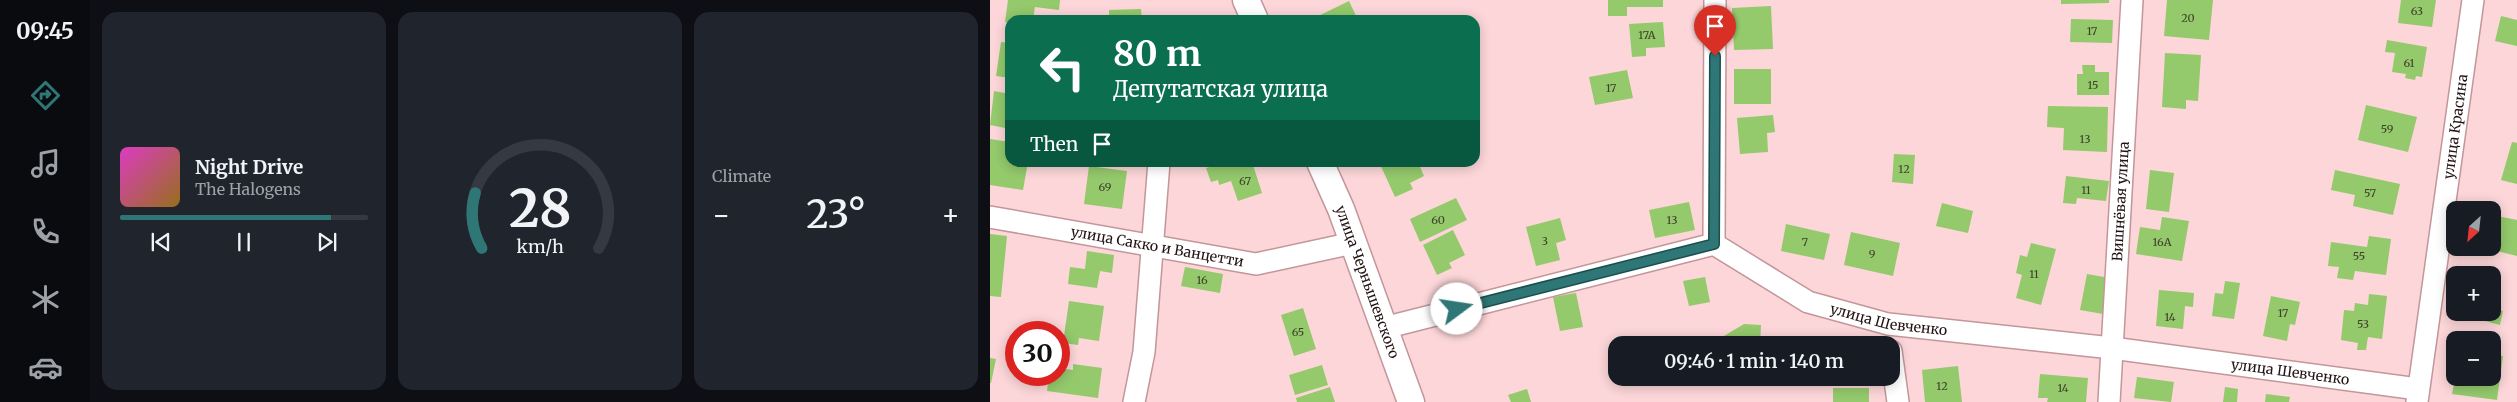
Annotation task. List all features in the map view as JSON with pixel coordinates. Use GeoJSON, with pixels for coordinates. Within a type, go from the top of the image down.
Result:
{"type":"FeatureCollection","features":[{"type":"Feature","properties":{"kind":"street"},"geometry":{"type":"LineString","coordinates":[[1246,0],[1253,15]]}},
{"type":"Feature","properties":{"kind":"street"},"geometry":{"type":"LineString","coordinates":[[1384,328],[1714,244],[1715,0]]}},
{"type":"Feature","properties":{"kind":"street","name":"Вишнёвая улица"},"geometry":{"type":"LineString","coordinates":[[2109,402],[2132,0]]}},
{"type":"Feature","properties":{"kind":"street","name":"улица Красина"},"geometry":{"type":"LineString","coordinates":[[2418,396],[2473,0]]}},
{"type":"Feature","properties":{"kind":"street"},"geometry":{"type":"LineString","coordinates":[[1134,402],[1144,352],[1159,167]]}},
{"type":"Feature","properties":{"kind":"street","name":"улица Чернышевского"},"geometry":{"type":"LineString","coordinates":[[1322,167],[1353,243],[1411,402]]}},
{"type":"Feature","properties":{"kind":"street","name":"улица Сакко и Ванцетти"},"geometry":{"type":"LineString","coordinates":[[990,217],[1256,264],[1353,243]]}},
{"type":"Feature","properties":{"kind":"street","name":"улица Шевченко"},"geometry":{"type":"LineString","coordinates":[[1714,244],[1808,302],[1888,324],[2112,348],[2418,396]]}},
{"type":"Feature","properties":{"kind":"street"},"geometry":{"type":"LineString","coordinates":[[1888,324],[1889,336]]}},
{"type":"Feature","properties":{"kind":"street"},"geometry":{"type":"LineString","coordinates":[[1896,386],[1898,402]]}},
{"type":"Feature","properties":{"kind":"building"},"geometry":{"type":"Polygon","coordinates":[[[1008,0],[1060,0],[1059,10],[1035,7],[1034,15],[1006,15],[1008,0]]]}},
{"type":"Feature","properties":{"kind":"building"},"geometry":{"type":"Polygon","coordinates":[[[1608,0],[1663,0],[1663,7],[1627,7],[1627,16],[1608,16],[1608,0]]]}},
{"type":"Feature","properties":{"kind":"building"},"geometry":{"type":"Polygon","coordinates":[[[2061,0],[2109,0],[2109,3],[2061,4],[2061,0]]]}},
{"type":"Feature","properties":{"kind":"building"},"geometry":{"type":"Polygon","coordinates":[[[2167,0],[2213,0],[2209,40],[2164,36],[2167,0]]]}},
{"type":"Feature","properties":{"kind":"building"},"geometry":{"type":"Polygon","coordinates":[[[2401,0],[2436,0],[2432,27],[2398,23],[2401,0]]]}},
{"type":"Feature","properties":{"kind":"building"},"geometry":{"type":"Polygon","coordinates":[[[1349,1],[1356,15],[1320,15],[1349,1]]]}},
{"type":"Feature","properties":{"kind":"building"},"geometry":{"type":"Polygon","coordinates":[[[1771,6],[1773,49],[1734,50],[1732,8],[1771,6]]]}},
{"type":"Feature","properties":{"kind":"building"},"geometry":{"type":"Polygon","coordinates":[[[1141,9],[1142,15],[1109,15],[1109,10],[1141,9]]]}},
{"type":"Feature","properties":{"kind":"building"},"geometry":{"type":"Polygon","coordinates":[[[2501,16],[2517,20],[2517,46],[2495,41],[2501,16]]]}},
{"type":"Feature","properties":{"kind":"building"},"geometry":{"type":"Polygon","coordinates":[[[2071,19],[2113,20],[2112,43],[2070,42],[2071,19]]]}},
{"type":"Feature","properties":{"kind":"building"},"geometry":{"type":"Polygon","coordinates":[[[1663,22],[1665,47],[1646,48],[1646,56],[1632,57],[1629,24],[1663,22]]]}},
{"type":"Feature","properties":{"kind":"building"},"geometry":{"type":"Polygon","coordinates":[[[2387,40],[2427,47],[2422,77],[2416,76],[2415,80],[2405,78],[2406,74],[2392,72],[2395,53],[2385,52],[2387,40]]]}},
{"type":"Feature","properties":{"kind":"building"},"geometry":{"type":"Polygon","coordinates":[[[1001,42],[1005,42],[1005,77],[996,76],[1001,42]]]}},
{"type":"Feature","properties":{"kind":"building"},"geometry":{"type":"Polygon","coordinates":[[[2165,53],[2201,55],[2198,101],[2186,100],[2186,109],[2162,107],[2165,53]]]}},
{"type":"Feature","properties":{"kind":"building"},"geometry":{"type":"Polygon","coordinates":[[[2082,65],[2095,65],[2095,72],[2109,72],[2109,95],[2077,95],[2077,74],[2083,74],[2082,65]]]}},
{"type":"Feature","properties":{"kind":"building"},"geometry":{"type":"Polygon","coordinates":[[[1734,69],[1771,69],[1771,104],[1734,104],[1734,69]]]}},
{"type":"Feature","properties":{"kind":"building"},"geometry":{"type":"Polygon","coordinates":[[[1627,70],[1633,98],[1595,105],[1589,77],[1627,70]]]}},
{"type":"Feature","properties":{"kind":"building"},"geometry":{"type":"Polygon","coordinates":[[[994,91],[1005,93],[1005,128],[990,125],[994,91]]]}},
{"type":"Feature","properties":{"kind":"building"},"geometry":{"type":"Polygon","coordinates":[[[2366,105],[2417,117],[2408,152],[2358,140],[2366,105]]]}},
{"type":"Feature","properties":{"kind":"building"},"geometry":{"type":"Polygon","coordinates":[[[2048,106],[2108,107],[2107,152],[2063,150],[2064,128],[2047,127],[2048,106]]]}},
{"type":"Feature","properties":{"kind":"building"},"geometry":{"type":"Polygon","coordinates":[[[1773,115],[1775,132],[1767,133],[1768,152],[1740,154],[1737,118],[1773,115]]]}},
{"type":"Feature","properties":{"kind":"building"},"geometry":{"type":"Polygon","coordinates":[[[990,139],[1005,141],[1005,167],[1027,167],[1023,190],[990,185],[990,139]]]}},
{"type":"Feature","properties":{"kind":"building"},"geometry":{"type":"Polygon","coordinates":[[[2512,142],[2517,143],[2517,184],[2501,180],[2512,142]]]}},
{"type":"Feature","properties":{"kind":"building"},"geometry":{"type":"Polygon","coordinates":[[[1894,154],[1915,155],[1913,184],[1892,182],[1894,154]]]}},
{"type":"Feature","properties":{"kind":"building"},"geometry":{"type":"Polygon","coordinates":[[[1089,167],[1127,171],[1122,209],[1084,204],[1089,167]]]}},
{"type":"Feature","properties":{"kind":"building"},"geometry":{"type":"Polygon","coordinates":[[[1254,167],[1262,193],[1238,201],[1231,181],[1219,185],[1218,180],[1211,182],[1206,168],[1254,167]]]}},
{"type":"Feature","properties":{"kind":"building"},"geometry":{"type":"Polygon","coordinates":[[[1381,167],[1420,167],[1424,176],[1410,183],[1413,189],[1395,197],[1381,167]]]}},
{"type":"Feature","properties":{"kind":"building"},"geometry":{"type":"Polygon","coordinates":[[[2150,170],[2174,173],[2169,212],[2146,209],[2150,170]]]}},
{"type":"Feature","properties":{"kind":"building"},"geometry":{"type":"Polygon","coordinates":[[[2335,170],[2400,184],[2393,215],[2353,206],[2355,195],[2331,190],[2335,170]]]}},
{"type":"Feature","properties":{"kind":"building"},"geometry":{"type":"Polygon","coordinates":[[[2066,176],[2109,181],[2106,201],[2077,198],[2076,204],[2063,203],[2066,176]]]}},
{"type":"Feature","properties":{"kind":"building"},"geometry":{"type":"Polygon","coordinates":[[[1456,198],[1467,220],[1420,242],[1410,219],[1456,198]]]}},
{"type":"Feature","properties":{"kind":"building"},"geometry":{"type":"Polygon","coordinates":[[[1689,202],[1695,230],[1655,238],[1649,210],[1689,202]]]}},
{"type":"Feature","properties":{"kind":"building"},"geometry":{"type":"Polygon","coordinates":[[[1942,203],[1973,211],[1968,233],[1936,226],[1942,203]]]}},
{"type":"Feature","properties":{"kind":"building"},"geometry":{"type":"Polygon","coordinates":[[[2162,217],[2189,221],[2182,261],[2136,254],[2140,227],[2160,230],[2162,217]]]}},
{"type":"Feature","properties":{"kind":"building"},"geometry":{"type":"Polygon","coordinates":[[[2501,217],[2517,220],[2517,256],[2501,252],[2501,217]]]}},
{"type":"Feature","properties":{"kind":"building"},"geometry":{"type":"Polygon","coordinates":[[[1560,218],[1566,240],[1556,243],[1560,260],[1536,266],[1526,227],[1560,218]]]}},
{"type":"Feature","properties":{"kind":"building"},"geometry":{"type":"Polygon","coordinates":[[[1786,224],[1830,234],[1824,260],[1781,251],[1786,224]]]}},
{"type":"Feature","properties":{"kind":"building"},"geometry":{"type":"Polygon","coordinates":[[[1453,230],[1465,255],[1449,263],[1452,268],[1437,275],[1423,245],[1453,230]]]}},
{"type":"Feature","properties":{"kind":"building"},"geometry":{"type":"Polygon","coordinates":[[[1851,232],[1900,243],[1893,276],[1844,265],[1851,232]]]}},
{"type":"Feature","properties":{"kind":"building"},"geometry":{"type":"Polygon","coordinates":[[[990,234],[1007,236],[1001,297],[990,296],[990,234]]]}},
{"type":"Feature","properties":{"kind":"building"},"geometry":{"type":"Polygon","coordinates":[[[2369,236],[2391,239],[2386,275],[2355,271],[2353,280],[2337,278],[2339,267],[2328,266],[2331,242],[2367,247],[2369,236]]]}},
{"type":"Feature","properties":{"kind":"building"},"geometry":{"type":"Polygon","coordinates":[[[2031,243],[2056,249],[2041,305],[2016,298],[2022,275],[2016,273],[2020,255],[2027,257],[2031,243]]]}},
{"type":"Feature","properties":{"kind":"building"},"geometry":{"type":"Polygon","coordinates":[[[1087,251],[1114,255],[1112,273],[1100,271],[1097,288],[1068,284],[1070,267],[1085,269],[1087,251]]]}},
{"type":"Feature","properties":{"kind":"building"},"geometry":{"type":"Polygon","coordinates":[[[1185,267],[1223,274],[1220,293],[1181,286],[1185,267]]]}},
{"type":"Feature","properties":{"kind":"building"},"geometry":{"type":"Polygon","coordinates":[[[2087,274],[2110,278],[2103,314],[2080,310],[2087,274]]]}},
{"type":"Feature","properties":{"kind":"building"},"geometry":{"type":"Polygon","coordinates":[[[1705,277],[1710,302],[1689,306],[1683,281],[1705,277]]]}},
{"type":"Feature","properties":{"kind":"building"},"geometry":{"type":"Polygon","coordinates":[[[2225,281],[2240,283],[2234,319],[2212,316],[2215,293],[2223,294],[2225,281]]]}},
{"type":"Feature","properties":{"kind":"building"},"geometry":{"type":"Polygon","coordinates":[[[2159,290],[2194,293],[2193,307],[2185,306],[2183,329],[2156,326],[2159,290]]]}},
{"type":"Feature","properties":{"kind":"building"},"geometry":{"type":"Polygon","coordinates":[[[1576,293],[1583,327],[1560,331],[1553,297],[1576,293]]]}},
{"type":"Feature","properties":{"kind":"building"},"geometry":{"type":"Polygon","coordinates":[[[2369,294],[2387,296],[2382,339],[2368,337],[2366,350],[2357,350],[2358,343],[2341,340],[2344,310],[2354,311],[2355,303],[2368,305],[2369,294]]]}},
{"type":"Feature","properties":{"kind":"building"},"geometry":{"type":"Polygon","coordinates":[[[2271,296],[2300,302],[2295,325],[2290,324],[2287,341],[2263,336],[2271,296]]]}},
{"type":"Feature","properties":{"kind":"building"},"geometry":{"type":"Polygon","coordinates":[[[1069,301],[1104,306],[1099,341],[1079,338],[1078,345],[1070,344],[1070,321],[1066,321],[1069,301]]]}},
{"type":"Feature","properties":{"kind":"building"},"geometry":{"type":"Polygon","coordinates":[[[1303,308],[1316,349],[1294,356],[1281,315],[1303,308]]]}},
{"type":"Feature","properties":{"kind":"building"},"geometry":{"type":"Polygon","coordinates":[[[2485,321],[2501,321],[2500,325],[2485,321]]]}},
{"type":"Feature","properties":{"kind":"building"},"geometry":{"type":"Polygon","coordinates":[[[1744,324],[1761,325],[1760,336],[1724,336],[1744,324]]]}},
{"type":"Feature","properties":{"kind":"building"},"geometry":{"type":"Polygon","coordinates":[[[990,358],[996,359],[991,383],[990,383],[990,358]]]}},
{"type":"Feature","properties":{"kind":"building"},"geometry":{"type":"Polygon","coordinates":[[[1073,364],[1102,368],[1098,398],[1047,391],[1048,386],[1070,386],[1070,370],[1073,370],[1073,364]]]}},
{"type":"Feature","properties":{"kind":"building"},"geometry":{"type":"Polygon","coordinates":[[[1322,365],[1328,385],[1295,395],[1289,375],[1322,365]]]}},
{"type":"Feature","properties":{"kind":"building"},"geometry":{"type":"Polygon","coordinates":[[[1958,366],[1962,402],[1925,402],[1922,370],[1958,366]]]}},
{"type":"Feature","properties":{"kind":"building"},"geometry":{"type":"Polygon","coordinates":[[[2040,374],[2088,378],[2086,402],[2047,402],[2048,398],[2038,398],[2040,374]]]}},
{"type":"Feature","properties":{"kind":"building"},"geometry":{"type":"Polygon","coordinates":[[[2137,377],[2174,382],[2171,402],[2134,398],[2137,377]]]}},
{"type":"Feature","properties":{"kind":"building"},"geometry":{"type":"Polygon","coordinates":[[[2454,386],[2499,386],[2497,400],[2452,394],[2454,386]]]}},
{"type":"Feature","properties":{"kind":"building"},"geometry":{"type":"Polygon","coordinates":[[[1330,387],[1335,402],[1297,402],[1296,398],[1330,387]]]}},
{"type":"Feature","properties":{"kind":"building"},"geometry":{"type":"Polygon","coordinates":[[[2225,387],[2238,389],[2237,402],[2223,402],[2225,387]]]}},
{"type":"Feature","properties":{"kind":"building"},"geometry":{"type":"Polygon","coordinates":[[[1833,388],[1869,388],[1869,402],[1833,402],[1833,388]]]}},
{"type":"Feature","properties":{"kind":"building"},"geometry":{"type":"Polygon","coordinates":[[[1527,389],[1531,402],[1511,402],[1508,395],[1527,389]]]}},
{"type":"Feature","properties":{"kind":"building"},"geometry":{"type":"Polygon","coordinates":[[[2266,394],[2290,397],[2289,402],[2265,402],[2266,394]]]}},
{"type":"Feature","properties":{"kind":"route"},"geometry":{"type":"LineString","coordinates":[[1457,309],[1714,244],[1715,56]]}}]}
